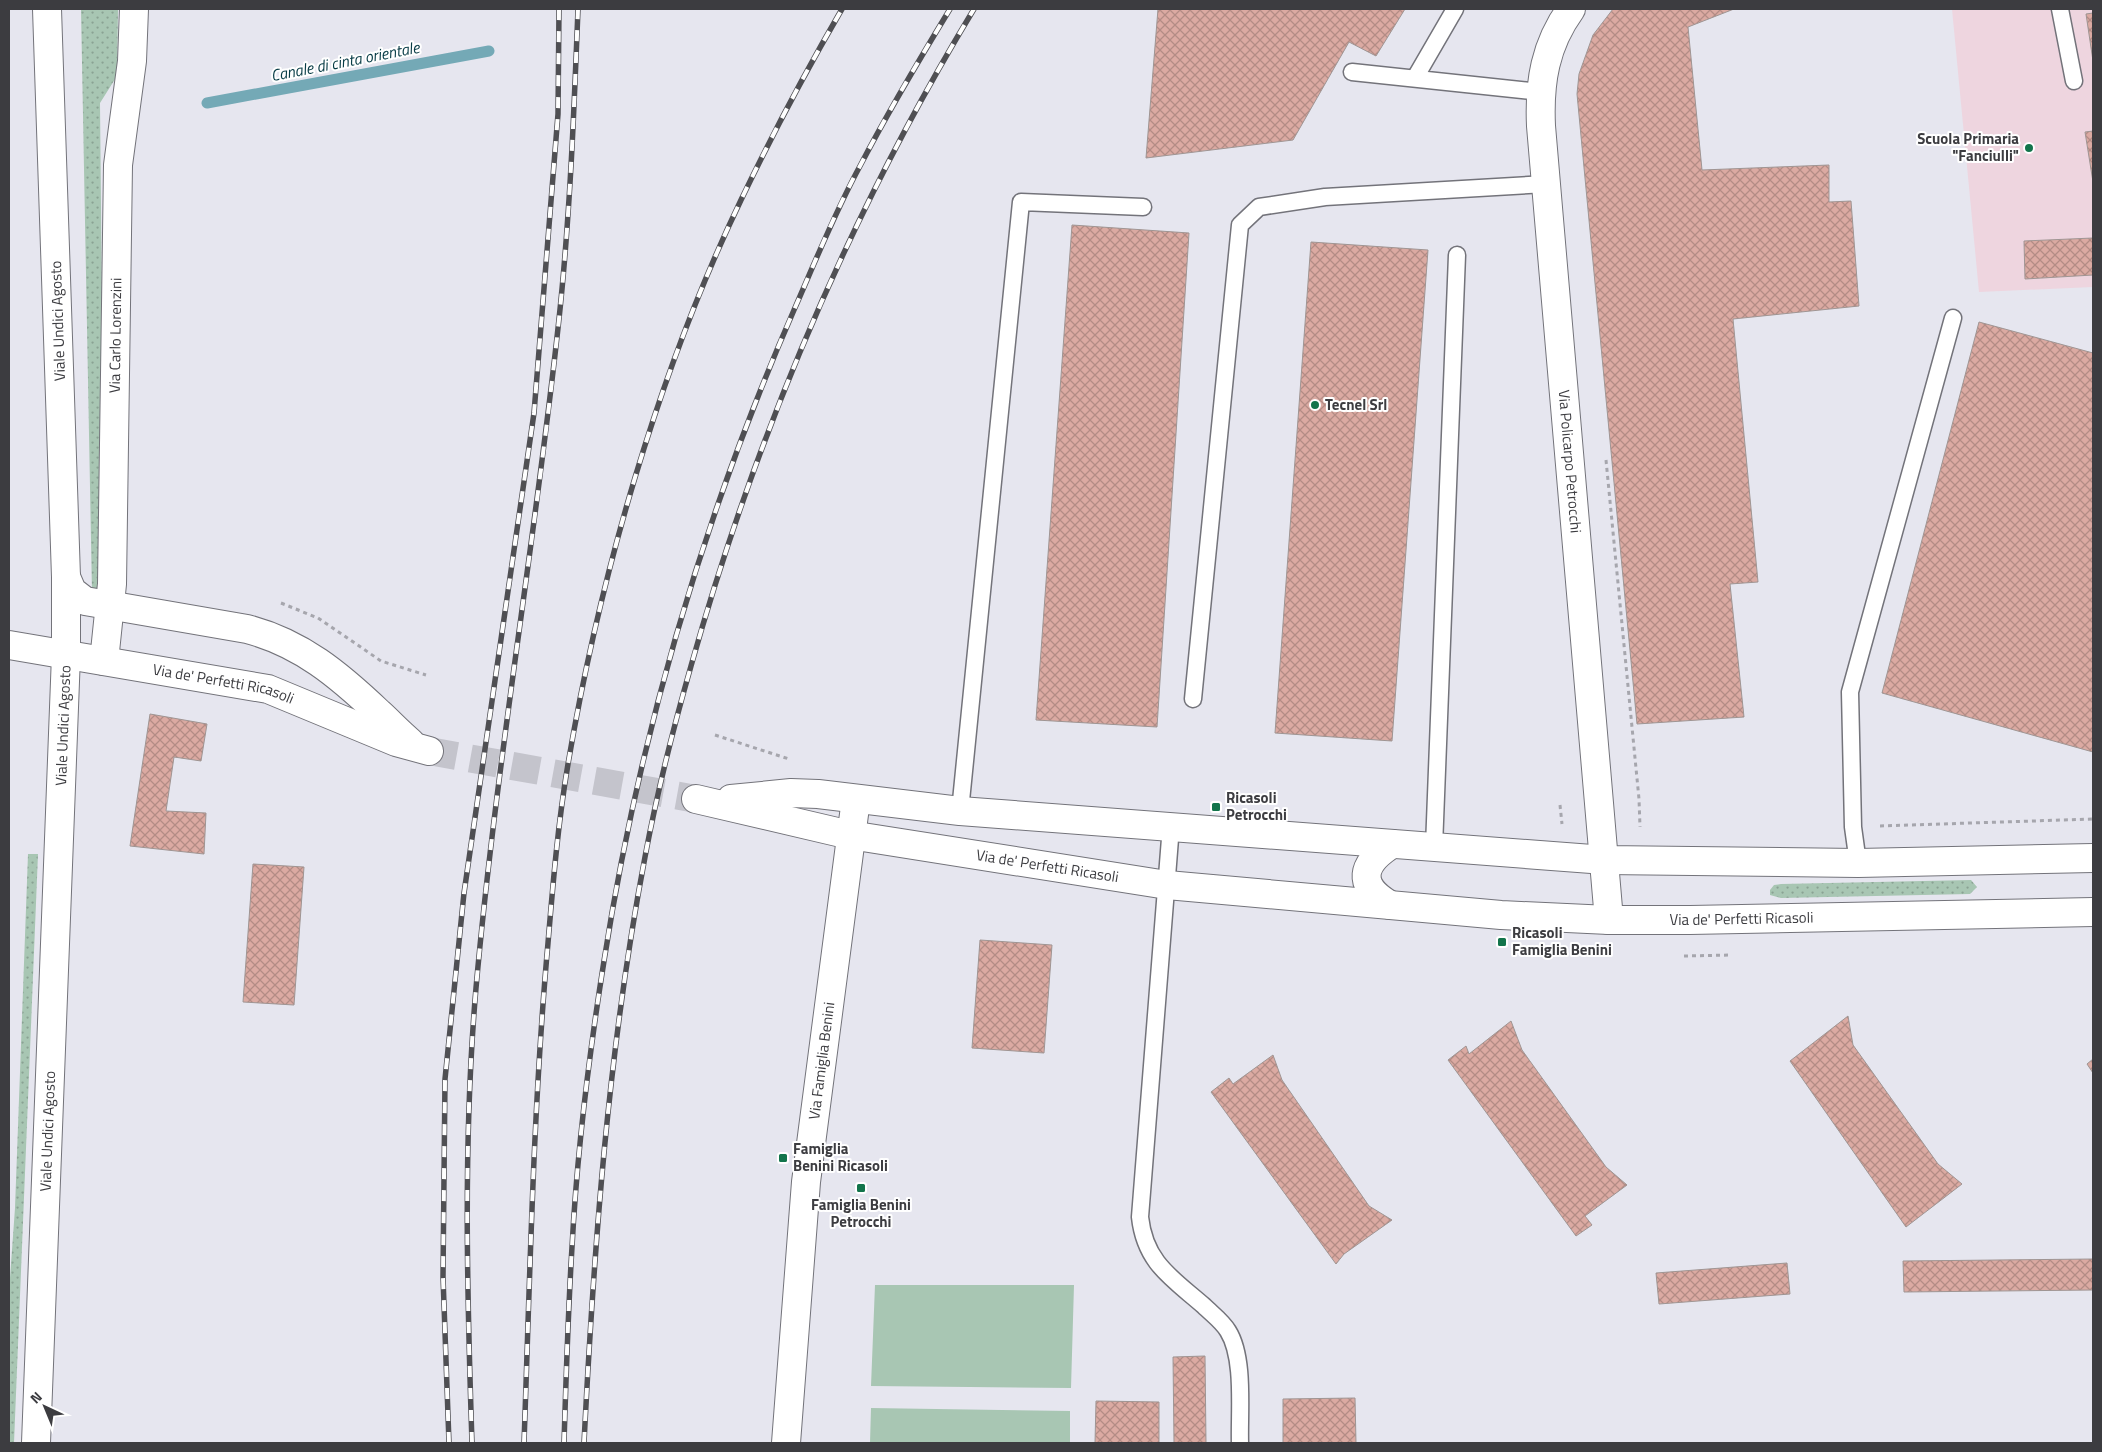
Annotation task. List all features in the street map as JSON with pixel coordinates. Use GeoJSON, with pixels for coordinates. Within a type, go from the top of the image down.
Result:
{"type":"FeatureCollection","features":[{"type":"Feature","properties":{"kind":"main road","name":"Viale Undici Agosto"},"geometry":{"type":"LineString","coordinates":[[36,1443],[66,655],[66,577],[47,9]]}},
{"type":"Feature","properties":{"kind":"main road","name":"Via Carlo Lorenzini"},"geometry":{"type":"LineString","coordinates":[[104,661],[111,606],[118,165],[132,61],[134,9]]}},
{"type":"Feature","properties":{"kind":"main road","name":"Via Policarpo Petrocchi"},"geometry":{"type":"LineString","coordinates":[[1571,9],[1561,23],[1546,58],[1540,92],[1546,184],[1609,920]]}},
{"type":"Feature","properties":{"kind":"main road"},"geometry":{"type":"LineString","coordinates":[[66,577],[72,591],[78,598],[111,606]]}},
{"type":"Feature","properties":{"kind":"main road","name":"Via de' Perfetti Ricasoli"},"geometry":{"type":"LineString","coordinates":[[9,645],[268,689],[396,742],[425,750],[406,739],[340,678],[295,646],[269,635],[247,629],[111,606]]}},
{"type":"Feature","properties":{"kind":"main road","name":"Via de' Perfetti Ricasoli"},"geometry":{"type":"LineString","coordinates":[[2093,858],[1858,863],[1605,860],[960,811],[791,793],[702,800],[850,834],[1167,885],[1501,915],[1609,920],[2093,912]]}},
{"type":"Feature","properties":{"kind":"main road","name":"Via Famiglia Benini"},"geometry":{"type":"LineString","coordinates":[[786,1443],[806,1182],[856,799]]}},
{"type":"Feature","properties":{"kind":"main road"},"geometry":{"type":"LineString","coordinates":[[1390,905],[1370,890],[1367,875],[1372,860],[1392,844]]}},
{"type":"Feature","properties":{"kind":"lane"},"geometry":{"type":"LineString","coordinates":[[1415,78],[1455,9]]}},
{"type":"Feature","properties":{"kind":"lane"},"geometry":{"type":"LineString","coordinates":[[2060,9],[2074,81]]}},
{"type":"Feature","properties":{"kind":"lane"},"geometry":{"type":"LineString","coordinates":[[1352,72],[1540,92]]}},
{"type":"Feature","properties":{"kind":"lane"},"geometry":{"type":"LineString","coordinates":[[1193,700],[1240,225],[1259,207],[1325,197],[1546,184]]}},
{"type":"Feature","properties":{"kind":"lane"},"geometry":{"type":"LineString","coordinates":[[960,811],[1021,202],[1143,207]]}},
{"type":"Feature","properties":{"kind":"lane"},"geometry":{"type":"LineString","coordinates":[[1434,847],[1457,255]]}},
{"type":"Feature","properties":{"kind":"lane"},"geometry":{"type":"LineString","coordinates":[[1858,863],[1853,827],[1850,692],[1953,318]]}},
{"type":"Feature","properties":{"kind":"lane"},"geometry":{"type":"LineString","coordinates":[[1171,826],[1140,1217],[1142,1234],[1149,1252],[1158,1266],[1228,1330],[1234,1344],[1238,1364],[1240,1443]]}},
{"type":"Feature","properties":{"kind":"path"},"geometry":{"type":"LineString","coordinates":[[1605,455],[1639,799],[1640,826]]}},
{"type":"Feature","properties":{"kind":"path"},"geometry":{"type":"LineString","coordinates":[[273,601],[288,604],[318,618],[381,661],[426,675]]}},
{"type":"Feature","properties":{"kind":"shaded area","name":"Scuola Primaria \"Fanciulli\""},"geometry":{"type":"Polygon","coordinates":[[[1952,9],[2093,9],[2093,287],[1979,292],[1952,9]]]}},
{"type":"Feature","properties":{"kind":"green space"},"geometry":{"type":"Polygon","coordinates":[[[81,9],[118,9],[117,76],[100,103],[103,415],[99,596],[92,593],[81,9]]]}},
{"type":"Feature","properties":{"kind":"green space"},"geometry":{"type":"Polygon","coordinates":[[[28,854],[38,854],[14,1443],[9,1443],[9,1292],[15,1208],[28,854]]]}},
{"type":"Feature","properties":{"kind":"green space"},"geometry":{"type":"Polygon","coordinates":[[[1971,880],[1977,887],[1970,894],[1781,898],[1770,895],[1770,890],[1774,885],[1781,884],[1971,880]]]}},
{"type":"Feature","properties":{"kind":"green space"},"geometry":{"type":"Polygon","coordinates":[[[875,1285],[1074,1285],[1071,1388],[871,1386],[875,1285]]]}},
{"type":"Feature","properties":{"kind":"green space"},"geometry":{"type":"Polygon","coordinates":[[[871,1408],[1070,1411],[1070,1443],[870,1443],[871,1408]]]}},
{"type":"Feature","properties":{"kind":"building"},"geometry":{"type":"Polygon","coordinates":[[[1158,9],[1405,9],[1376,56],[1349,42],[1293,140],[1146,158],[1158,9]]]}},
{"type":"Feature","properties":{"kind":"building"},"geometry":{"type":"Polygon","coordinates":[[[1613,9],[1734,9],[1688,27],[1702,170],[1829,165],[1829,202],[1851,201],[1859,306],[1733,319],[1758,582],[1730,584],[1744,717],[1637,724],[1577,94],[1579,74],[1593,35],[1613,9]]]}},
{"type":"Feature","properties":{"kind":"building"},"geometry":{"type":"Polygon","coordinates":[[[2093,13],[2093,61],[2086,14],[2093,13]]]}},
{"type":"Feature","properties":{"kind":"building"},"geometry":{"type":"Polygon","coordinates":[[[2093,131],[2093,182],[2085,132],[2093,131]]]}},
{"type":"Feature","properties":{"kind":"building"},"geometry":{"type":"Polygon","coordinates":[[[1072,225],[1189,233],[1157,727],[1036,720],[1072,225]]]}},
{"type":"Feature","properties":{"kind":"building"},"geometry":{"type":"Polygon","coordinates":[[[2093,238],[2093,275],[2025,279],[2024,241],[2093,238]]]}},
{"type":"Feature","properties":{"kind":"building"},"geometry":{"type":"Polygon","coordinates":[[[1311,242],[1428,250],[1392,741],[1275,733],[1311,242]]]}},
{"type":"Feature","properties":{"kind":"building"},"geometry":{"type":"Polygon","coordinates":[[[1979,322],[2093,353],[2093,752],[1882,693],[1979,322]]]}},
{"type":"Feature","properties":{"kind":"building"},"geometry":{"type":"Polygon","coordinates":[[[150,714],[207,724],[201,761],[174,757],[166,811],[206,813],[204,854],[130,846],[150,714]]]}},
{"type":"Feature","properties":{"kind":"building"},"geometry":{"type":"Polygon","coordinates":[[[253,864],[304,867],[294,1005],[243,1002],[253,864]]]}},
{"type":"Feature","properties":{"kind":"building"},"geometry":{"type":"Polygon","coordinates":[[[980,940],[1052,945],[1044,1053],[972,1048],[980,940]]]}},
{"type":"Feature","properties":{"kind":"building"},"geometry":{"type":"Polygon","coordinates":[[[1848,1016],[1853,1045],[1938,1164],[1962,1184],[1906,1227],[1790,1061],[1848,1016]]]}},
{"type":"Feature","properties":{"kind":"building"},"geometry":{"type":"Polygon","coordinates":[[[1511,1021],[1522,1050],[1606,1167],[1627,1185],[1585,1216],[1592,1225],[1576,1236],[1448,1060],[1466,1046],[1469,1054],[1511,1021]]]}},
{"type":"Feature","properties":{"kind":"building"},"geometry":{"type":"Polygon","coordinates":[[[1273,1055],[1282,1080],[1369,1206],[1392,1220],[1344,1254],[1336,1264],[1211,1092],[1229,1078],[1233,1084],[1273,1055]]]}},
{"type":"Feature","properties":{"kind":"building"},"geometry":{"type":"Polygon","coordinates":[[[2093,1059],[2093,1073],[2087,1064],[2093,1059]]]}},
{"type":"Feature","properties":{"kind":"building"},"geometry":{"type":"Polygon","coordinates":[[[2093,1259],[2093,1290],[1904,1292],[1903,1261],[2093,1259]]]}},
{"type":"Feature","properties":{"kind":"building"},"geometry":{"type":"Polygon","coordinates":[[[1787,1263],[1790,1294],[1659,1304],[1656,1273],[1787,1263]]]}},
{"type":"Feature","properties":{"kind":"building"},"geometry":{"type":"Polygon","coordinates":[[[1205,1356],[1206,1443],[1174,1443],[1173,1357],[1205,1356]]]}},
{"type":"Feature","properties":{"kind":"building"},"geometry":{"type":"Polygon","coordinates":[[[1355,1398],[1356,1443],[1283,1443],[1283,1399],[1355,1398]]]}},
{"type":"Feature","properties":{"kind":"building"},"geometry":{"type":"Polygon","coordinates":[[[1096,1401],[1159,1402],[1159,1443],[1095,1443],[1096,1401]]]}},
{"type":"Feature","properties":{"kind":"waterway","name":"Canale di cinta orientale"},"geometry":{"type":"LineString","coordinates":[[207,103],[489,51]]}},
{"type":"Feature","properties":{"kind":"tunnel"},"geometry":{"type":"LineString","coordinates":[[429,751],[696,799]]}},
{"type":"Feature","properties":{"kind":"railway"},"geometry":{"type":"LineString","coordinates":[[449,1443],[443,1277],[445,1079],[464,893],[534,413],[558,114],[559,9]]}},
{"type":"Feature","properties":{"kind":"railway"},"geometry":{"type":"LineString","coordinates":[[472,1443],[467,1215],[469,1101],[476,988],[494,820],[539,487],[559,319],[569,203],[578,9]]}},
{"type":"Feature","properties":{"kind":"railway"},"geometry":{"type":"LineString","coordinates":[[524,1443],[535,1130],[543,1005],[564,786],[581,693],[597,621],[635,476],[683,335],[711,266],[741,200],[790,103],[842,9]]}},
{"type":"Feature","properties":{"kind":"railway"},"geometry":{"type":"LineString","coordinates":[[564,1443],[574,1211],[580,1140],[593,1032],[618,877],[656,711],[703,548],[761,389],[794,310],[851,183],[915,67],[950,9]]}},
{"type":"Feature","properties":{"kind":"railway"},"geometry":{"type":"LineString","coordinates":[[584,1443],[604,1149],[621,1003],[650,833],[684,690],[745,495],[776,411],[810,328],[847,246],[887,166],[929,87],[974,9]]}},
{"type":"Feature","properties":{"kind":"place","name":"Scuola Primaria \"Fanciulli\""},"geometry":{"type":"Point","coordinates":[2029,148]}},
{"type":"Feature","properties":{"kind":"place","name":"Tecnel Srl"},"geometry":{"type":"Point","coordinates":[1315,405]}},
{"type":"Feature","properties":{"kind":"place","name":"Ricasoli Petrocchi"},"geometry":{"type":"Point","coordinates":[1216,807]}},
{"type":"Feature","properties":{"kind":"place","name":"Ricasoli Famiglia Benini"},"geometry":{"type":"Point","coordinates":[1502,942]}},
{"type":"Feature","properties":{"kind":"place","name":"Famiglia Benini Ricasoli"},"geometry":{"type":"Point","coordinates":[783,1158]}},
{"type":"Feature","properties":{"kind":"place","name":"Famiglia Benini Petrocchi"},"geometry":{"type":"Point","coordinates":[861,1188]}}]}
